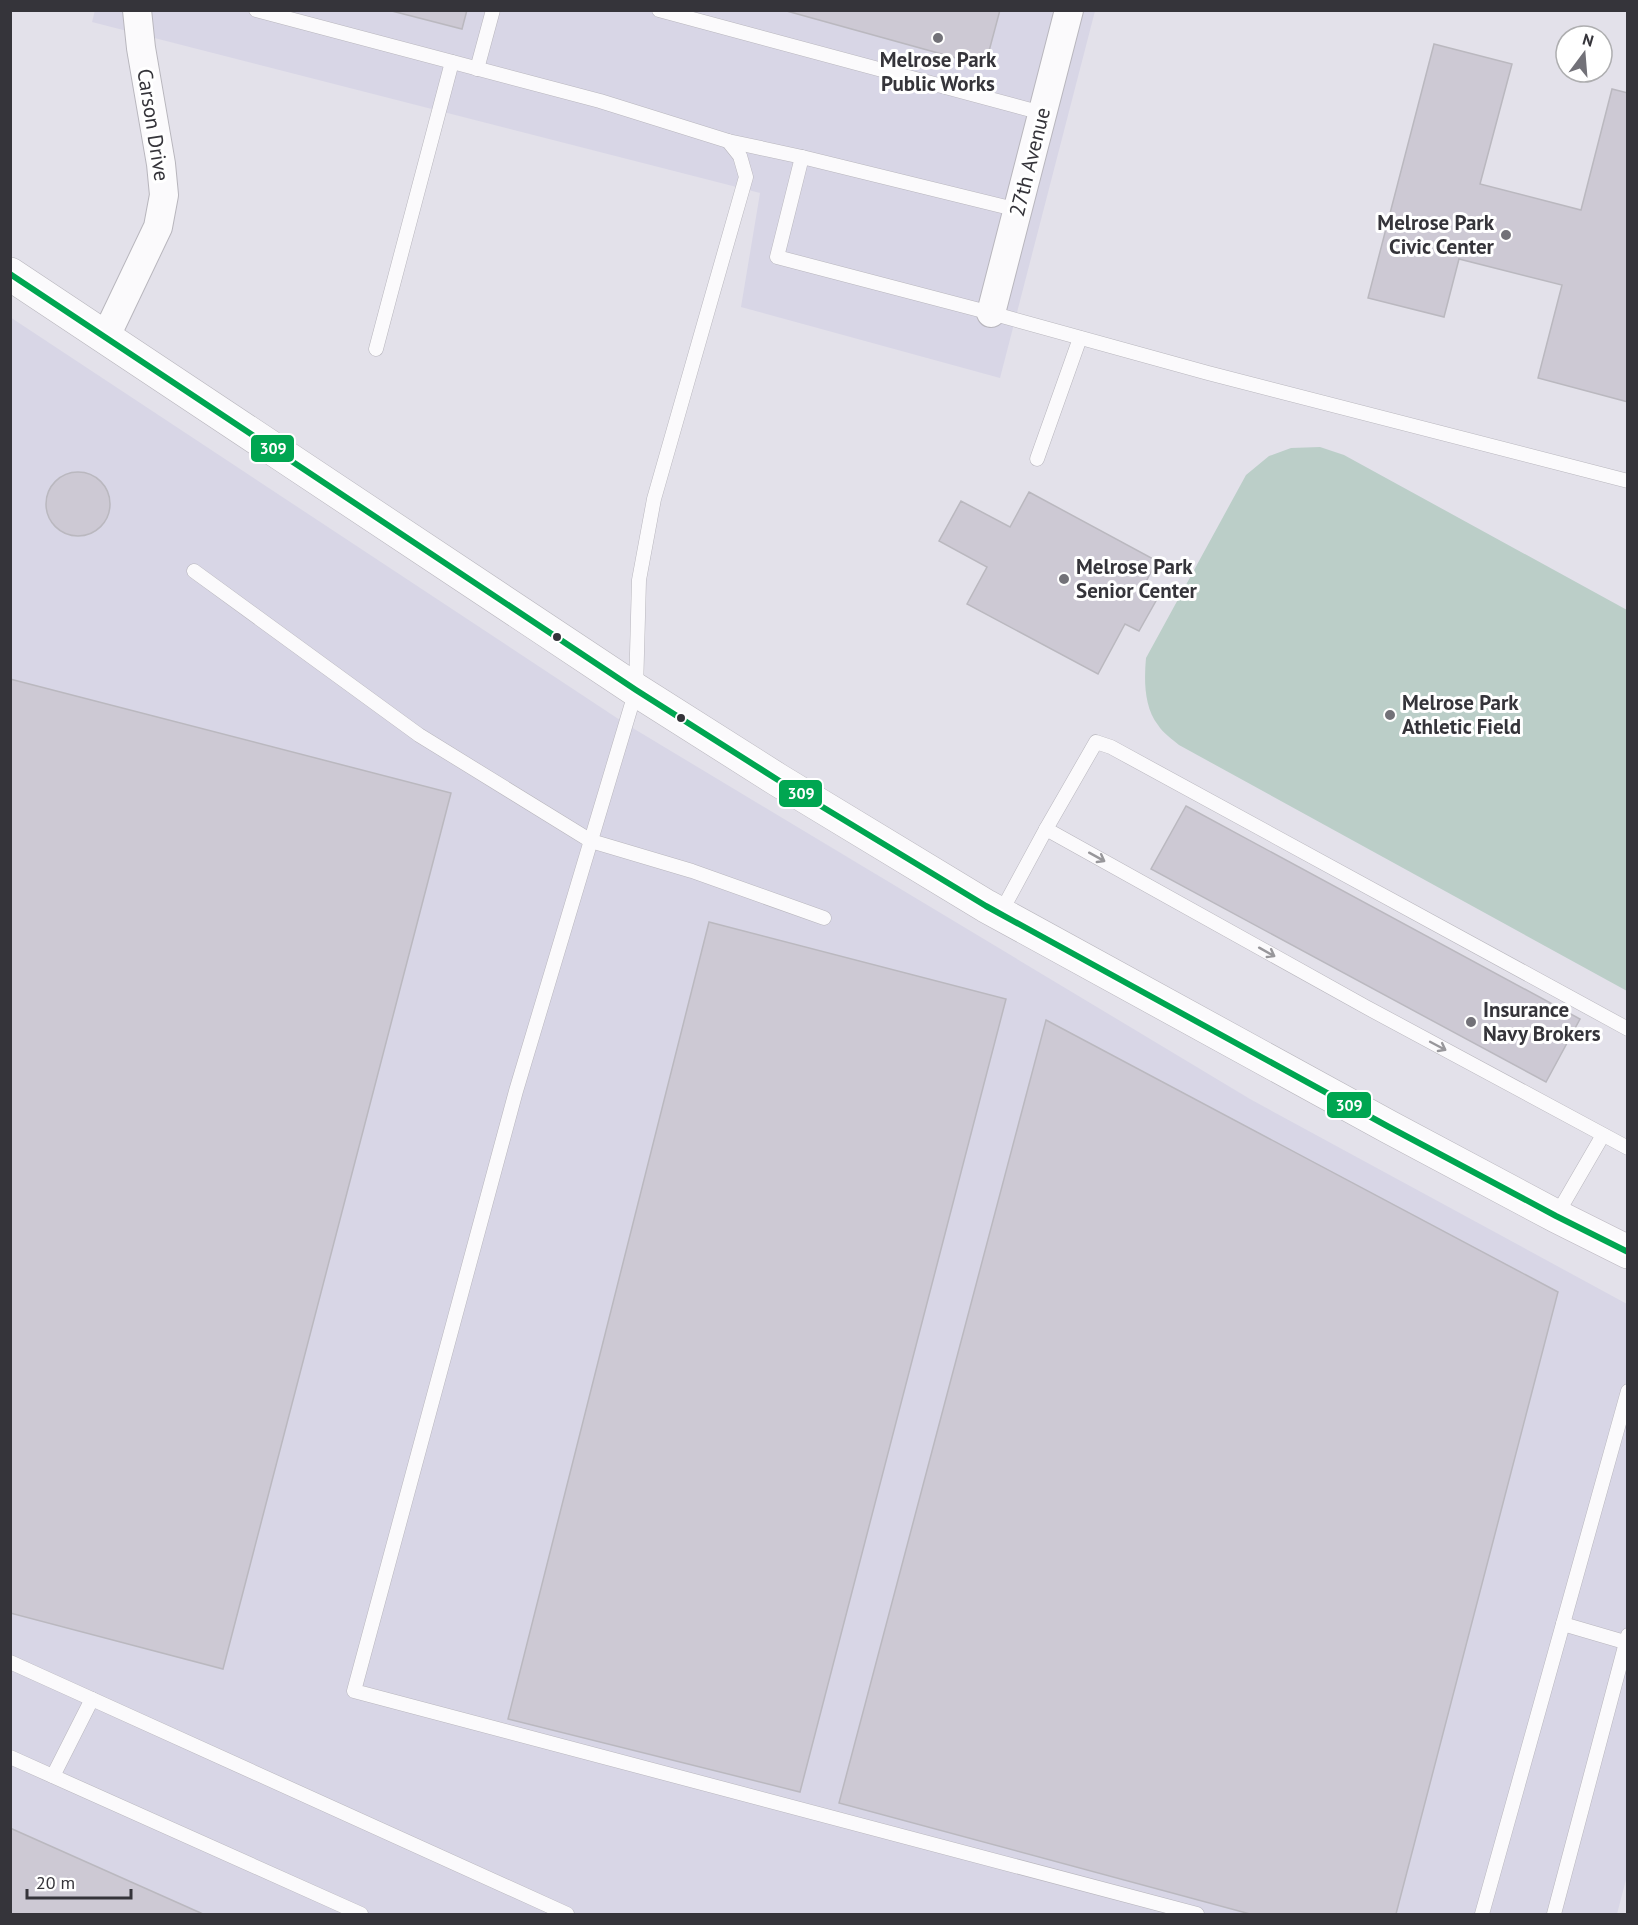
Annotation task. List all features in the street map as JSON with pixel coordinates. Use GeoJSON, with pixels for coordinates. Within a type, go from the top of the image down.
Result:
{"type":"FeatureCollection","features":[{"type":"Feature","properties":{"kind":"main road"},"geometry":{"type":"LineString","coordinates":[[10,274],[636,690],[778,780],[1000,914],[1258,1056],[1556,1216],[1628,1252]]}},
{"type":"Feature","properties":{"kind":"street","name":"Carson Drive"},"geometry":{"type":"LineString","coordinates":[[106,336],[158,226],[164,195],[137,10]]}},
{"type":"Feature","properties":{"kind":"street","name":"27th Avenue"},"geometry":{"type":"LineString","coordinates":[[991,313],[1069,10]]}},
{"type":"Feature","properties":{"kind":"lane"},"geometry":{"type":"LineString","coordinates":[[256,10],[600,101],[728,141],[1018,210]]}},
{"type":"Feature","properties":{"kind":"lane"},"geometry":{"type":"LineString","coordinates":[[477,69],[493,10]]}},
{"type":"Feature","properties":{"kind":"lane"},"geometry":{"type":"LineString","coordinates":[[659,10],[1042,113]]}},
{"type":"Feature","properties":{"kind":"lane"},"geometry":{"type":"LineString","coordinates":[[376,349],[452,62]]}},
{"type":"Feature","properties":{"kind":"lane"},"geometry":{"type":"LineString","coordinates":[[728,141],[740,156],[746,177],[654,499],[639,580],[636,690],[516,1091],[354,1691],[1197,1914]]}},
{"type":"Feature","properties":{"kind":"lane"},"geometry":{"type":"LineString","coordinates":[[802,158],[777,257],[1628,481]]}},
{"type":"Feature","properties":{"kind":"lane"},"geometry":{"type":"LineString","coordinates":[[1037,459],[1080,338]]}},
{"type":"Feature","properties":{"kind":"lane"},"geometry":{"type":"LineString","coordinates":[[194,571],[419,735],[591,841],[692,871],[824,918]]}},
{"type":"Feature","properties":{"kind":"lane"},"geometry":{"type":"LineString","coordinates":[[1000,914],[1096,742],[1111,747],[1628,1029]]}},
{"type":"Feature","properties":{"kind":"lane"},"geometry":{"type":"LineString","coordinates":[[1046,829],[1366,1007],[1628,1148]]}},
{"type":"Feature","properties":{"kind":"lane"},"geometry":{"type":"LineString","coordinates":[[1556,1216],[1603,1135]]}},
{"type":"Feature","properties":{"kind":"lane"},"geometry":{"type":"LineString","coordinates":[[1482,1914],[1628,1391]]}},
{"type":"Feature","properties":{"kind":"lane"},"geometry":{"type":"LineString","coordinates":[[1554,1914],[1627,1640],[1563,1624]]}},
{"type":"Feature","properties":{"kind":"lane"},"geometry":{"type":"LineString","coordinates":[[10,1662],[567,1914]]}},
{"type":"Feature","properties":{"kind":"lane"},"geometry":{"type":"LineString","coordinates":[[53,1776],[92,1699]]}},
{"type":"Feature","properties":{"kind":"lane"},"geometry":{"type":"LineString","coordinates":[[10,1757],[361,1914]]}},
{"type":"Feature","properties":{"kind":"shaded area"},"geometry":{"type":"Polygon","coordinates":[[[95,10],[1095,11],[1000,378],[741,307],[760,193],[92,22],[95,10]]]}},
{"type":"Feature","properties":{"kind":"shaded area"},"geometry":{"type":"Polygon","coordinates":[[[10,317],[626,724],[1250,1099],[1627,1304],[1628,1872],[1617,1914],[11,1914],[10,317]]]}},
{"type":"Feature","properties":{"kind":"shaded area","name":"Melrose Park Athletic Field"},"geometry":{"type":"Polygon","coordinates":[[[1320,447],[1344,455],[1627,610],[1627,991],[1179,745],[1162,731],[1153,718],[1146,693],[1146,658],[1246,475],[1269,456],[1291,448],[1320,447]]]}},
{"type":"Feature","properties":{"kind":"building"},"geometry":{"type":"Polygon","coordinates":[[[388,10],[467,10],[462,29],[388,10]]]}},
{"type":"Feature","properties":{"kind":"building","name":"Melrose Park Public Works"},"geometry":{"type":"Polygon","coordinates":[[[783,10],[1000,10],[985,66],[783,10]]]}},
{"type":"Feature","properties":{"kind":"building","name":"Melrose Park Civic Center"},"geometry":{"type":"Polygon","coordinates":[[[1434,44],[1512,64],[1480,184],[1581,210],[1612,89],[1628,93],[1628,402],[1538,378],[1562,285],[1459,259],[1444,317],[1368,298],[1434,44]]]}},
{"type":"Feature","properties":{"kind":"building"},"geometry":{"type":"Polygon","coordinates":[[[78,472],[90,474],[101,481],[108,492],[110,504],[108,516],[101,527],[90,534],[78,536],[66,534],[55,527],[48,516],[46,504],[48,492],[55,481],[66,474],[78,472]]]}},
{"type":"Feature","properties":{"kind":"building","name":"Melrose Park Senior Center"},"geometry":{"type":"Polygon","coordinates":[[[1029,492],[1157,561],[1141,591],[1157,599],[1139,631],[1125,624],[1098,674],[967,604],[987,567],[939,541],[961,501],[1010,527],[1029,492]]]}},
{"type":"Feature","properties":{"kind":"building"},"geometry":{"type":"Polygon","coordinates":[[[10,679],[451,793],[223,1669],[10,1613],[10,679]]]}},
{"type":"Feature","properties":{"kind":"building"},"geometry":{"type":"Polygon","coordinates":[[[1186,806],[1580,1019],[1546,1082],[1151,869],[1186,806]]]}},
{"type":"Feature","properties":{"kind":"building"},"geometry":{"type":"Polygon","coordinates":[[[709,922],[1006,999],[800,1792],[508,1719],[709,922]]]}},
{"type":"Feature","properties":{"kind":"building"},"geometry":{"type":"Polygon","coordinates":[[[1046,1020],[1558,1292],[1396,1914],[1250,1914],[839,1803],[1046,1020]]]}},
{"type":"Feature","properties":{"kind":"building"},"geometry":{"type":"Polygon","coordinates":[[[10,1828],[203,1914],[10,1914],[10,1828]]]}},
{"type":"Feature","properties":{"kind":"transit line","name":"309"},"geometry":{"type":"LineString","coordinates":[[10,274],[636,690],[778,780],[986,906],[1389,1127],[1628,1252]]}},
{"type":"Feature","properties":{"kind":"place","name":"Melrose Park Public Works"},"geometry":{"type":"Point","coordinates":[938,38]}},
{"type":"Feature","properties":{"kind":"place","name":"Melrose Park Civic Center"},"geometry":{"type":"Point","coordinates":[1506,235]}},
{"type":"Feature","properties":{"kind":"place","name":"Melrose Park Senior Center"},"geometry":{"type":"Point","coordinates":[1064,579]}},
{"type":"Feature","properties":{"kind":"place","name":"Melrose Park Athletic Field"},"geometry":{"type":"Point","coordinates":[1390,715]}},
{"type":"Feature","properties":{"kind":"place","name":"Insurance Navy Brokers"},"geometry":{"type":"Point","coordinates":[1471,1022]}}]}
